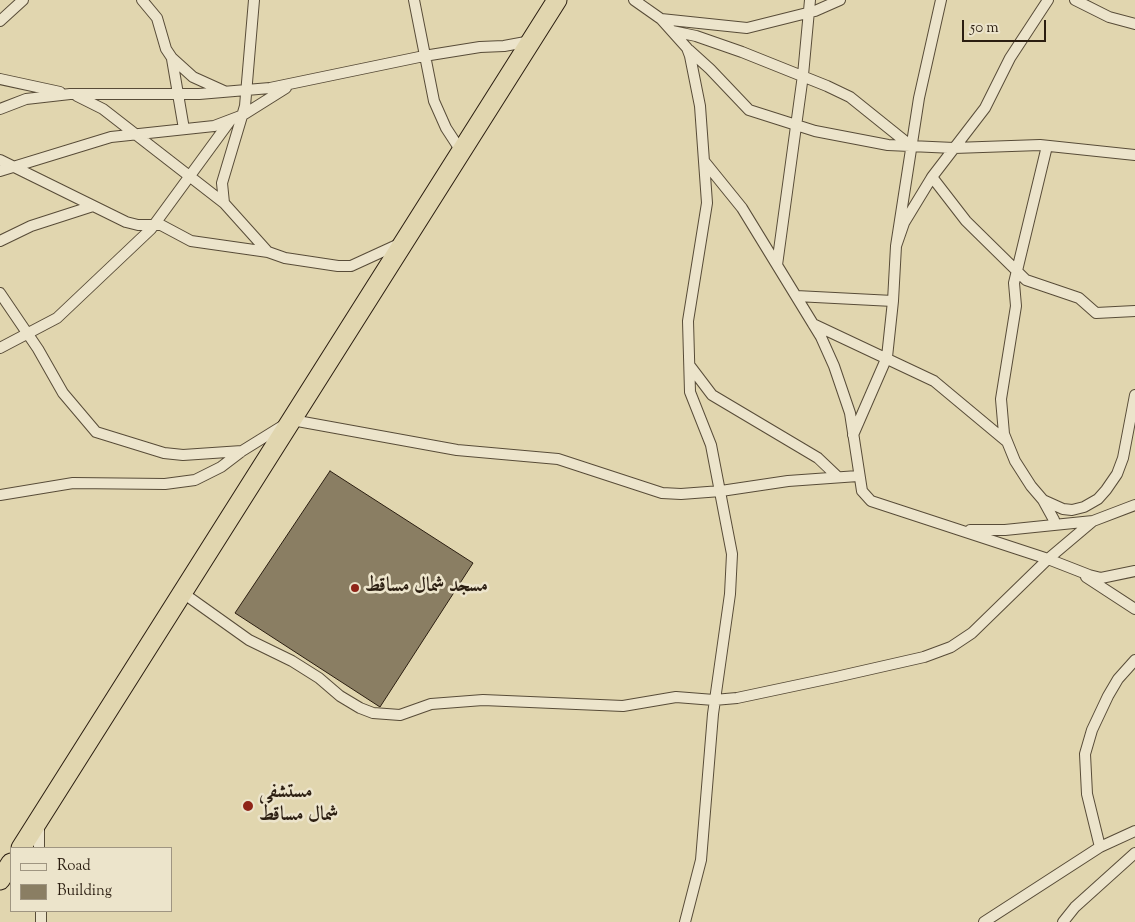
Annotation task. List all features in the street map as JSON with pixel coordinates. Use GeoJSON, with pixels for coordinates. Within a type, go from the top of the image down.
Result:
{"type":"FeatureCollection","features":[{"type":"Feature","properties":{"kind":"highway"},"geometry":{"type":"LineString","coordinates":[[21,847],[184,593],[557,0]]}},
{"type":"Feature","properties":{"kind":"highway"},"geometry":{"type":"LineString","coordinates":[[0,880],[10,865]]}},
{"type":"Feature","properties":{"kind":"street"},"geometry":{"type":"LineString","coordinates":[[0,20],[23,0]]}},
{"type":"Feature","properties":{"kind":"street"},"geometry":{"type":"LineString","coordinates":[[142,0],[158,18],[166,49],[172,58],[193,77],[226,91]]}},
{"type":"Feature","properties":{"kind":"street"},"geometry":{"type":"LineString","coordinates":[[224,203],[222,183],[242,115],[247,89],[254,0]]}},
{"type":"Feature","properties":{"kind":"street"},"geometry":{"type":"LineString","coordinates":[[414,0],[436,109],[461,151]]}},
{"type":"Feature","properties":{"kind":"street"},"geometry":{"type":"LineString","coordinates":[[634,0],[661,19],[749,110],[796,125],[873,143],[954,148],[1047,146],[1135,155]]}},
{"type":"Feature","properties":{"kind":"street"},"geometry":{"type":"LineString","coordinates":[[777,265],[803,75],[810,0]]}},
{"type":"Feature","properties":{"kind":"street"},"geometry":{"type":"LineString","coordinates":[[661,19],[747,28],[809,12],[840,0]]}},
{"type":"Feature","properties":{"kind":"street"},"geometry":{"type":"LineString","coordinates":[[853,435],[886,359],[890,340],[896,246],[919,98],[940,0]]}},
{"type":"Feature","properties":{"kind":"street"},"geometry":{"type":"LineString","coordinates":[[896,246],[904,223],[932,177],[985,108],[1010,58],[1048,0]]}},
{"type":"Feature","properties":{"kind":"street"},"geometry":{"type":"LineString","coordinates":[[1075,0],[1109,17],[1135,24]]}},
{"type":"Feature","properties":{"kind":"street"},"geometry":{"type":"LineString","coordinates":[[672,31],[696,36],[803,75],[850,97],[911,146]]}},
{"type":"Feature","properties":{"kind":"street"},"geometry":{"type":"LineString","coordinates":[[0,109],[26,99],[70,94],[177,94],[292,85],[424,56],[531,40]]}},
{"type":"Feature","properties":{"kind":"street"},"geometry":{"type":"LineString","coordinates":[[685,922],[701,860],[714,700],[732,574],[732,554],[711,445],[691,397],[688,321],[707,204],[700,106],[687,48]]}},
{"type":"Feature","properties":{"kind":"street"},"geometry":{"type":"LineString","coordinates":[[172,58],[184,129]]}},
{"type":"Feature","properties":{"kind":"street"},"geometry":{"type":"LineString","coordinates":[[0,79],[70,94],[85,99],[103,110],[224,203],[268,252]]}},
{"type":"Feature","properties":{"kind":"street"},"geometry":{"type":"LineString","coordinates":[[0,171],[111,137],[214,126],[242,115],[292,85]]}},
{"type":"Feature","properties":{"kind":"street"},"geometry":{"type":"LineString","coordinates":[[0,348],[57,318],[155,225],[230,121]]}},
{"type":"Feature","properties":{"kind":"street"},"geometry":{"type":"LineString","coordinates":[[1047,146],[1014,283],[1015,315],[1001,400],[1004,434],[1007,442],[1015,461],[1031,486],[1043,500],[1050,523]]}},
{"type":"Feature","properties":{"kind":"street"},"geometry":{"type":"LineString","coordinates":[[0,160],[16,166],[126,222],[138,225],[155,225],[170,229],[191,242],[268,252],[285,258],[338,266],[351,266],[403,243]]}},
{"type":"Feature","properties":{"kind":"street"},"geometry":{"type":"LineString","coordinates":[[704,160],[742,208],[813,324],[834,366],[850,413],[858,476],[862,491],[871,501],[1101,578],[1135,571]]}},
{"type":"Feature","properties":{"kind":"street"},"geometry":{"type":"LineString","coordinates":[[932,177],[966,221],[1016,272],[1038,286],[1079,298],[1096,313],[1135,311]]}},
{"type":"Feature","properties":{"kind":"street"},"geometry":{"type":"LineString","coordinates":[[0,241],[31,226],[93,206]]}},
{"type":"Feature","properties":{"kind":"street"},"geometry":{"type":"LineString","coordinates":[[0,293],[28,333],[62,393],[96,432],[164,453],[183,455],[242,451]]}},
{"type":"Feature","properties":{"kind":"street"},"geometry":{"type":"LineString","coordinates":[[796,296],[892,301]]}},
{"type":"Feature","properties":{"kind":"street"},"geometry":{"type":"LineString","coordinates":[[813,324],[942,386],[1007,442]]}},
{"type":"Feature","properties":{"kind":"street"},"geometry":{"type":"LineString","coordinates":[[689,366],[712,395],[818,458],[838,477]]}},
{"type":"Feature","properties":{"kind":"street"},"geometry":{"type":"LineString","coordinates":[[1050,523],[1072,510],[1084,507],[1098,500],[1116,474],[1127,442],[1135,395]]}},
{"type":"Feature","properties":{"kind":"street"},"geometry":{"type":"LineString","coordinates":[[0,495],[73,483],[165,484],[194,480],[221,467],[242,451],[292,420],[457,450],[558,460],[662,492],[681,494],[721,491],[788,480],[858,476]]}},
{"type":"Feature","properties":{"kind":"street"},"geometry":{"type":"LineString","coordinates":[[1043,500],[1063,509],[1072,510]]}},
{"type":"Feature","properties":{"kind":"street"},"geometry":{"type":"LineString","coordinates":[[184,593],[249,640],[292,661],[319,678],[340,696],[360,708],[373,713],[400,715],[431,704],[483,700],[623,706],[676,697],[714,700],[737,698],[924,657],[951,647],[972,633],[1048,559],[1093,521],[1135,504]]}},
{"type":"Feature","properties":{"kind":"street"},"geometry":{"type":"LineString","coordinates":[[959,530],[1005,530],[1050,523],[1093,521]]}},
{"type":"Feature","properties":{"kind":"street"},"geometry":{"type":"LineString","coordinates":[[1077,571],[1135,609]]}},
{"type":"Feature","properties":{"kind":"street"},"geometry":{"type":"LineString","coordinates":[[1100,847],[1087,794],[1085,754],[1092,730],[1108,696],[1118,679],[1135,660]]}},
{"type":"Feature","properties":{"kind":"street"},"geometry":{"type":"LineString","coordinates":[[39,820],[39,847]]}},
{"type":"Feature","properties":{"kind":"street"},"geometry":{"type":"LineString","coordinates":[[984,922],[1100,847],[1135,830]]}},
{"type":"Feature","properties":{"kind":"street"},"geometry":{"type":"LineString","coordinates":[[1063,922],[1075,907],[1135,854]]}},
{"type":"Feature","properties":{"kind":"building","name":"مسجد شمال مساقط"},"geometry":{"type":"Polygon","coordinates":[[[330,471],[473,563],[380,707],[235,613],[330,471]]]}},
{"type":"Feature","properties":{"kind":"place","name":"مسجد شمال مساقط"},"geometry":{"type":"Point","coordinates":[355,588]}},
{"type":"Feature","properties":{"kind":"place","name":"مستشفى شمال مساقط"},"geometry":{"type":"Point","coordinates":[248,806]}}]}
